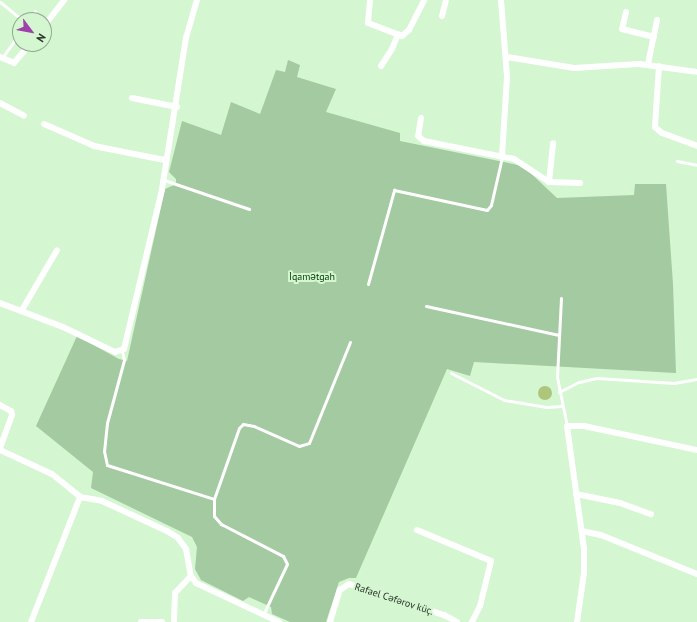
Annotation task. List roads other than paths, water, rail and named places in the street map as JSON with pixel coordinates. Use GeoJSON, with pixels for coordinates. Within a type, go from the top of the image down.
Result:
{"type":"FeatureCollection","features":[{"type":"Feature","properties":{"kind":"street"},"geometry":{"type":"LineString","coordinates":[[52,16],[64,0]]}},
{"type":"Feature","properties":{"kind":"street"},"geometry":{"type":"LineString","coordinates":[[0,303],[22,310],[115,352],[122,351],[127,342],[164,180],[165,160],[177,107],[186,38],[197,0]]}},
{"type":"Feature","properties":{"kind":"street"},"geometry":{"type":"LineString","coordinates":[[370,0],[368,23],[398,34],[406,35],[424,0]]}},
{"type":"Feature","properties":{"kind":"street"},"geometry":{"type":"LineString","coordinates":[[442,16],[446,0]]}},
{"type":"Feature","properties":{"kind":"street"},"geometry":{"type":"LineString","coordinates":[[501,0],[507,57],[502,157]]}},
{"type":"Feature","properties":{"kind":"street"},"geometry":{"type":"LineString","coordinates":[[626,12],[622,29],[654,37]]}},
{"type":"Feature","properties":{"kind":"street"},"geometry":{"type":"LineString","coordinates":[[648,64],[657,20]]}},
{"type":"Feature","properties":{"kind":"street"},"geometry":{"type":"LineString","coordinates":[[381,66],[392,50],[398,34]]}},
{"type":"Feature","properties":{"kind":"street"},"geometry":{"type":"LineString","coordinates":[[1,58],[14,63],[23,52]]}},
{"type":"Feature","properties":{"kind":"street"},"geometry":{"type":"LineString","coordinates":[[507,57],[574,68],[648,64],[697,72]]}},
{"type":"Feature","properties":{"kind":"street"},"geometry":{"type":"LineString","coordinates":[[659,66],[655,127],[662,133],[697,146]]}},
{"type":"Feature","properties":{"kind":"street"},"geometry":{"type":"LineString","coordinates":[[132,98],[177,107]]}},
{"type":"Feature","properties":{"kind":"street"},"geometry":{"type":"LineString","coordinates":[[0,103],[24,116]]}},
{"type":"Feature","properties":{"kind":"street"},"geometry":{"type":"LineString","coordinates":[[421,118],[417,132],[420,138],[518,161],[549,182],[580,182]]}},
{"type":"Feature","properties":{"kind":"street"},"geometry":{"type":"LineString","coordinates":[[44,124],[94,146],[165,160]]}},
{"type":"Feature","properties":{"kind":"street"},"geometry":{"type":"LineString","coordinates":[[549,182],[553,143]]}},
{"type":"Feature","properties":{"kind":"street"},"geometry":{"type":"LineString","coordinates":[[22,310],[58,250]]}},
{"type":"Feature","properties":{"kind":"street"},"geometry":{"type":"LineString","coordinates":[[0,405],[11,410],[12,415],[0,449],[52,474],[80,497],[102,501],[173,534],[188,554],[191,576],[200,586],[279,622]]}},
{"type":"Feature","properties":{"kind":"street"},"geometry":{"type":"LineString","coordinates":[[577,622],[584,574],[582,531],[567,426],[584,426],[697,450]]}},
{"type":"Feature","properties":{"kind":"street"},"geometry":{"type":"LineString","coordinates":[[576,494],[620,503],[652,514]]}},
{"type":"Feature","properties":{"kind":"street"},"geometry":{"type":"LineString","coordinates":[[31,622],[80,497]]}},
{"type":"Feature","properties":{"kind":"street"},"geometry":{"type":"LineString","coordinates":[[417,530],[491,561],[480,606],[472,622]]}},
{"type":"Feature","properties":{"kind":"street"},"geometry":{"type":"LineString","coordinates":[[582,531],[601,535],[697,574]]}},
{"type":"Feature","properties":{"kind":"street"},"geometry":{"type":"LineString","coordinates":[[166,622],[174,621],[175,593],[191,576]]}},
{"type":"Feature","properties":{"kind":"street","name":"Rafael Cəfərov küç."},"geometry":{"type":"LineString","coordinates":[[330,622],[340,590],[349,584],[436,612],[457,622]]}},
{"type":"Feature","properties":{"kind":"street"},"geometry":{"type":"LineString","coordinates":[[141,622],[162,622]]}},
{"type":"Feature","properties":{"kind":"lane"},"geometry":{"type":"LineString","coordinates":[[0,2],[12,12]]}},
{"type":"Feature","properties":{"kind":"lane"},"geometry":{"type":"LineString","coordinates":[[1,58],[12,43]]}},
{"type":"Feature","properties":{"kind":"lane"},"geometry":{"type":"LineString","coordinates":[[368,284],[394,190],[487,210],[491,205],[502,157]]}},
{"type":"Feature","properties":{"kind":"lane"},"geometry":{"type":"LineString","coordinates":[[677,161],[697,165]]}},
{"type":"Feature","properties":{"kind":"lane"},"geometry":{"type":"LineString","coordinates":[[164,180],[249,209]]}},
{"type":"Feature","properties":{"kind":"lane"},"geometry":{"type":"LineString","coordinates":[[561,298],[559,335],[559,392],[567,426]]}},
{"type":"Feature","properties":{"kind":"lane"},"geometry":{"type":"LineString","coordinates":[[426,306],[559,335]]}},
{"type":"Feature","properties":{"kind":"lane"},"geometry":{"type":"LineString","coordinates":[[263,615],[287,564],[286,560],[221,524],[214,516],[214,499],[239,428],[243,424],[254,426],[299,446],[309,443],[350,342]]}},
{"type":"Feature","properties":{"kind":"lane"},"geometry":{"type":"LineString","coordinates":[[122,351],[124,360],[107,423],[104,451],[107,465],[214,499]]}},
{"type":"Feature","properties":{"kind":"lane"},"geometry":{"type":"LineString","coordinates":[[451,374],[504,400],[546,407],[562,406]]}},
{"type":"Feature","properties":{"kind":"lane"},"geometry":{"type":"LineString","coordinates":[[559,392],[579,382],[597,378],[674,383],[697,379]]}},
{"type":"Feature","properties":{"kind":"park label","name":"İqamətgah"},"geometry":{"type":"Point","coordinates":[312,277]}}]}
